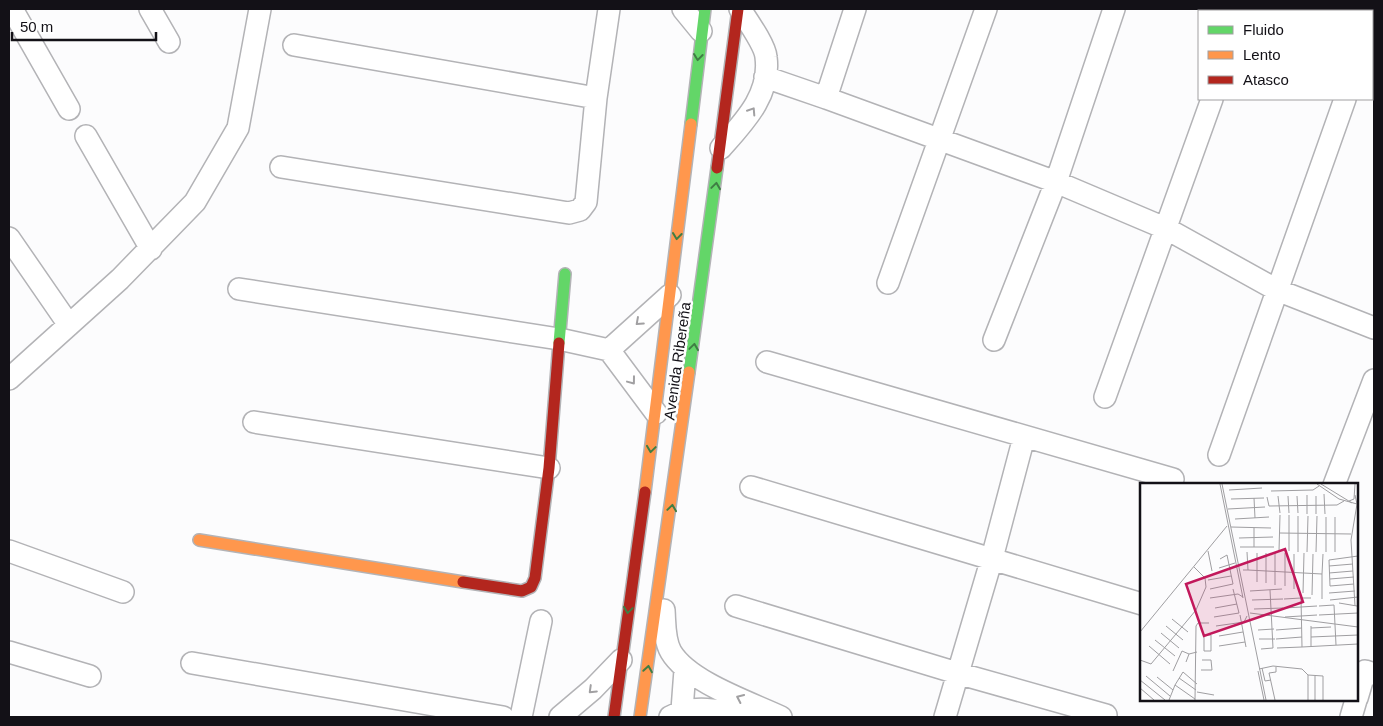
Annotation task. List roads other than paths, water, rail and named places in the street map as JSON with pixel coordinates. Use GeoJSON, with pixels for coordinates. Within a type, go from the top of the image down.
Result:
{"type":"FeatureCollection","features":[{"type":"Feature","properties":{"kind":"street"},"geometry":{"type":"LineString","coordinates":[[12,9],[69,109]]}},
{"type":"Feature","properties":{"kind":"street"},"geometry":{"type":"LineString","coordinates":[[150,9],[169,42]]}},
{"type":"Feature","properties":{"kind":"street"},"geometry":{"type":"LineString","coordinates":[[9,379],[151,249],[195,202],[238,128],[260,9]]}},
{"type":"Feature","properties":{"kind":"street"},"geometry":{"type":"LineString","coordinates":[[281,168],[569,213],[580,210],[586,202],[596,98],[610,9]]}},
{"type":"Feature","properties":{"kind":"street"},"geometry":{"type":"LineString","coordinates":[[683,9],[701,31]]}},
{"type":"Feature","properties":{"kind":"street","name":"Avenida Ribereña"},"geometry":{"type":"LineString","coordinates":[[614,717],[656,413],[705,9]]}},
{"type":"Feature","properties":{"kind":"street"},"geometry":{"type":"LineString","coordinates":[[721,148],[752,113],[761,97],[765,77],[766,56],[739,9]]}},
{"type":"Feature","properties":{"kind":"street","name":"Avenida Ribereña"},"geometry":{"type":"LineString","coordinates":[[640,717],[662,575],[739,9]]}},
{"type":"Feature","properties":{"kind":"street"},"geometry":{"type":"LineString","coordinates":[[826,98],[855,9]]}},
{"type":"Feature","properties":{"kind":"street"},"geometry":{"type":"LineString","coordinates":[[888,283],[986,9]]}},
{"type":"Feature","properties":{"kind":"street"},"geometry":{"type":"LineString","coordinates":[[994,340],[1056,182],[1114,9]]}},
{"type":"Feature","properties":{"kind":"street"},"geometry":{"type":"LineString","coordinates":[[294,45],[596,98]]}},
{"type":"Feature","properties":{"kind":"street"},"geometry":{"type":"LineString","coordinates":[[765,77],[940,138],[1056,182],[1167,229],[1277,290],[1374,328]]}},
{"type":"Feature","properties":{"kind":"street"},"geometry":{"type":"LineString","coordinates":[[1105,396],[1167,229],[1212,100]]}},
{"type":"Feature","properties":{"kind":"street"},"geometry":{"type":"LineString","coordinates":[[1219,455],[1344,100]]}},
{"type":"Feature","properties":{"kind":"street"},"geometry":{"type":"LineString","coordinates":[[86,136],[151,249]]}},
{"type":"Feature","properties":{"kind":"street"},"geometry":{"type":"LineString","coordinates":[[9,238],[68,325]]}},
{"type":"Feature","properties":{"kind":"street"},"geometry":{"type":"LineString","coordinates":[[199,540],[522,591],[532,587],[535,578],[549,468],[565,274]]}},
{"type":"Feature","properties":{"kind":"street"},"geometry":{"type":"LineString","coordinates":[[239,290],[559,339],[609,350],[656,413]]}},
{"type":"Feature","properties":{"kind":"street"},"geometry":{"type":"LineString","coordinates":[[609,350],[670,295]]}},
{"type":"Feature","properties":{"kind":"street"},"geometry":{"type":"LineString","coordinates":[[768,362],[1024,437],[1173,478]]}},
{"type":"Feature","properties":{"kind":"street"},"geometry":{"type":"LineString","coordinates":[[1335,483],[1374,380]]}},
{"type":"Feature","properties":{"kind":"street"},"geometry":{"type":"LineString","coordinates":[[254,422],[549,468]]}},
{"type":"Feature","properties":{"kind":"street"},"geometry":{"type":"LineString","coordinates":[[944,717],[992,558],[1024,437]]}},
{"type":"Feature","properties":{"kind":"street"},"geometry":{"type":"LineString","coordinates":[[751,488],[1140,603]]}},
{"type":"Feature","properties":{"kind":"street"},"geometry":{"type":"LineString","coordinates":[[9,551],[123,592]]}},
{"type":"Feature","properties":{"kind":"street"},"geometry":{"type":"LineString","coordinates":[[662,575],[665,634],[670,651],[685,670],[780,717]]}},
{"type":"Feature","properties":{"kind":"street"},"geometry":{"type":"LineString","coordinates":[[736,606],[957,673],[1106,715]]}},
{"type":"Feature","properties":{"kind":"street"},"geometry":{"type":"LineString","coordinates":[[521,717],[541,620]]}},
{"type":"Feature","properties":{"kind":"street"},"geometry":{"type":"LineString","coordinates":[[9,652],[90,676]]}},
{"type":"Feature","properties":{"kind":"street"},"geometry":{"type":"LineString","coordinates":[[560,717],[593,689],[621,660]]}},
{"type":"Feature","properties":{"kind":"street"},"geometry":{"type":"LineString","coordinates":[[192,663],[503,717]]}},
{"type":"Feature","properties":{"kind":"street"},"geometry":{"type":"LineString","coordinates":[[685,670],[676,714],[717,710],[744,717]]}},
{"type":"Feature","properties":{"kind":"street"},"geometry":{"type":"LineString","coordinates":[[1358,696],[1365,671]]}},
{"type":"Feature","properties":{"kind":"street"},"geometry":{"type":"LineString","coordinates":[[1351,717],[1356,701]]}}]}
